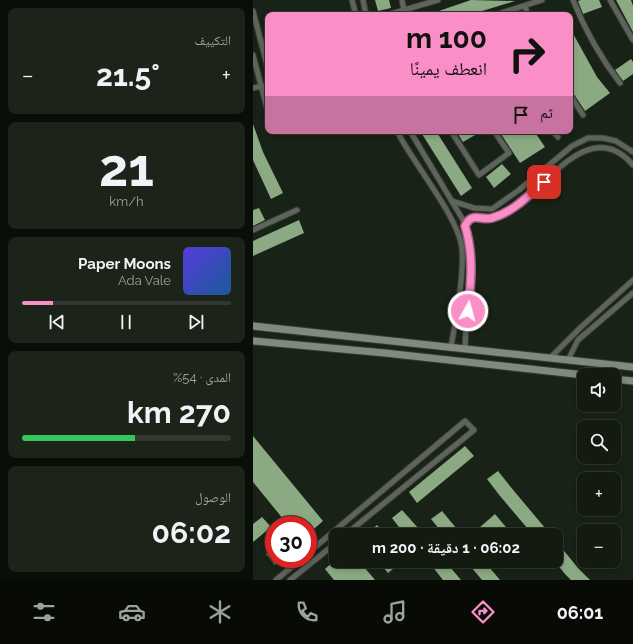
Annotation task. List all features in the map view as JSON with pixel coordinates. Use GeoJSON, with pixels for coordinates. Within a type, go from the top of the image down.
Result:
{"type":"FeatureCollection","features":[{"type":"Feature","properties":{"kind":"main road"},"geometry":{"type":"LineString","coordinates":[[253,326],[451,346],[633,367]]}},
{"type":"Feature","properties":{"kind":"main road"},"geometry":{"type":"LineString","coordinates":[[253,341],[385,353],[577,374]]}},
{"type":"Feature","properties":{"kind":"main road"},"geometry":{"type":"LineString","coordinates":[[621,380],[633,381]]}},
{"type":"Feature","properties":{"kind":"street"},"geometry":{"type":"LineString","coordinates":[[352,0],[354,12]]}},
{"type":"Feature","properties":{"kind":"street"},"geometry":{"type":"LineString","coordinates":[[363,0],[366,12]]}},
{"type":"Feature","properties":{"kind":"street"},"geometry":{"type":"LineString","coordinates":[[402,0],[404,10]]}},
{"type":"Feature","properties":{"kind":"street"},"geometry":{"type":"LineString","coordinates":[[397,12],[438,0]]}},
{"type":"Feature","properties":{"kind":"street"},"geometry":{"type":"LineString","coordinates":[[505,12],[542,0]]}},
{"type":"Feature","properties":{"kind":"street"},"geometry":{"type":"LineString","coordinates":[[573,0],[585,29],[601,58],[620,83]]}},
{"type":"Feature","properties":{"kind":"street"},"geometry":{"type":"LineString","coordinates":[[610,0],[633,40]]}},
{"type":"Feature","properties":{"kind":"street"},"geometry":{"type":"LineString","coordinates":[[525,6],[527,12]]}},
{"type":"Feature","properties":{"kind":"street"},"geometry":{"type":"LineString","coordinates":[[253,11],[265,57]]}},
{"type":"Feature","properties":{"kind":"street"},"geometry":{"type":"LineString","coordinates":[[253,55],[265,101]]}},
{"type":"Feature","properties":{"kind":"street"},"geometry":{"type":"LineString","coordinates":[[253,88],[261,86]]}},
{"type":"Feature","properties":{"kind":"street"},"geometry":{"type":"LineString","coordinates":[[573,100],[583,115]]}},
{"type":"Feature","properties":{"kind":"street"},"geometry":{"type":"LineString","coordinates":[[399,134],[446,211],[458,235],[462,249],[451,346]]}},
{"type":"Feature","properties":{"kind":"street"},"geometry":{"type":"LineString","coordinates":[[412,134],[452,201],[465,226],[470,241],[472,280],[465,348]]}},
{"type":"Feature","properties":{"kind":"street"},"geometry":{"type":"LineString","coordinates":[[453,134],[479,175],[509,154],[496,134]]}},
{"type":"Feature","properties":{"kind":"street"},"geometry":{"type":"LineString","coordinates":[[452,201],[473,208],[492,209],[519,190],[572,146],[588,138],[603,138],[616,141],[633,152]]}},
{"type":"Feature","properties":{"kind":"street"},"geometry":{"type":"LineString","coordinates":[[465,226],[468,220],[472,218],[491,219],[509,212],[580,152],[595,148],[608,149],[624,155],[633,165]]}},
{"type":"Feature","properties":{"kind":"street"},"geometry":{"type":"LineString","coordinates":[[253,230],[297,210]]}},
{"type":"Feature","properties":{"kind":"street"},"geometry":{"type":"LineString","coordinates":[[550,358],[580,328],[633,280]]}},
{"type":"Feature","properties":{"kind":"street"},"geometry":{"type":"LineString","coordinates":[[568,360],[578,340],[633,293]]}},
{"type":"Feature","properties":{"kind":"street"},"geometry":{"type":"LineString","coordinates":[[338,528],[465,421],[474,430],[354,528]]}},
{"type":"Feature","properties":{"kind":"street"},"geometry":{"type":"LineString","coordinates":[[317,545],[329,535]]}},
{"type":"Feature","properties":{"kind":"street"},"geometry":{"type":"LineString","coordinates":[[290,580],[329,549]]}},
{"type":"Feature","properties":{"kind":"street"},"geometry":{"type":"LineString","coordinates":[[276,580],[290,568]]}},
{"type":"Feature","properties":{"kind":"building"},"geometry":{"type":"Polygon","coordinates":[[[375,0],[389,0],[391,8],[378,11],[375,0]]]}},
{"type":"Feature","properties":{"kind":"building"},"geometry":{"type":"Polygon","coordinates":[[[471,0],[515,1],[479,12],[436,12],[471,0]]]}},
{"type":"Feature","properties":{"kind":"building"},"geometry":{"type":"Polygon","coordinates":[[[599,0],[602,7],[583,14],[578,1],[599,0]]]}},
{"type":"Feature","properties":{"kind":"building"},"geometry":{"type":"Polygon","coordinates":[[[616,0],[631,0],[633,6],[633,32],[616,0]]]}},
{"type":"Feature","properties":{"kind":"building"},"geometry":{"type":"Polygon","coordinates":[[[573,33],[597,77],[610,93],[585,111],[573,93],[573,33]]]}},
{"type":"Feature","properties":{"kind":"building"},"geometry":{"type":"Polygon","coordinates":[[[631,59],[633,62],[633,74],[623,81],[615,70],[631,59]]]}},
{"type":"Feature","properties":{"kind":"building"},"geometry":{"type":"Polygon","coordinates":[[[253,124],[263,152],[283,193],[271,199],[253,160],[253,124]]]}},
{"type":"Feature","properties":{"kind":"building"},"geometry":{"type":"Polygon","coordinates":[[[422,134],[438,134],[472,188],[461,196],[422,134]]]}},
{"type":"Feature","properties":{"kind":"building"},"geometry":{"type":"Polygon","coordinates":[[[458,134],[477,134],[463,142],[458,134]]]}},
{"type":"Feature","properties":{"kind":"building"},"geometry":{"type":"Polygon","coordinates":[[[501,134],[536,134],[545,147],[520,163],[501,134]]]}},
{"type":"Feature","properties":{"kind":"building"},"geometry":{"type":"Polygon","coordinates":[[[502,164],[511,174],[494,188],[486,177],[502,164]]]}},
{"type":"Feature","properties":{"kind":"building"},"geometry":{"type":"Polygon","coordinates":[[[259,208],[265,220],[253,226],[253,210],[259,208]]]}},
{"type":"Feature","properties":{"kind":"building"},"geometry":{"type":"Polygon","coordinates":[[[299,220],[304,233],[253,256],[253,241],[299,220]]]}},
{"type":"Feature","properties":{"kind":"building"},"geometry":{"type":"Polygon","coordinates":[[[253,436],[323,521],[317,526],[317,516],[281,516],[253,482],[253,436]]]}},
{"type":"Feature","properties":{"kind":"building"},"geometry":{"type":"Polygon","coordinates":[[[465,446],[474,456],[417,503],[409,492],[465,446]]]}},
{"type":"Feature","properties":{"kind":"building"},"geometry":{"type":"Polygon","coordinates":[[[498,471],[545,528],[527,528],[487,479],[498,471]]]}},
{"type":"Feature","properties":{"kind":"building"},"geometry":{"type":"Polygon","coordinates":[[[402,510],[418,528],[400,528],[392,518],[402,510]]]}},
{"type":"Feature","properties":{"kind":"building"},"geometry":{"type":"Polygon","coordinates":[[[442,511],[456,528],[438,528],[431,519],[442,511]]]}},
{"type":"Feature","properties":{"kind":"building"},"geometry":{"type":"Polygon","coordinates":[[[495,514],[506,528],[479,528],[495,514]]]}},
{"type":"Feature","properties":{"kind":"building"},"geometry":{"type":"Polygon","coordinates":[[[262,517],[265,520],[265,532],[253,542],[253,524],[262,517]]]}},
{"type":"Feature","properties":{"kind":"building"},"geometry":{"type":"Polygon","coordinates":[[[563,550],[577,568],[590,580],[571,580],[560,568],[563,568],[563,550]]]}},
{"type":"Feature","properties":{"kind":"building"},"geometry":{"type":"Polygon","coordinates":[[[329,565],[329,568],[365,568],[375,580],[334,580],[325,569],[329,565]]]}},
{"type":"Feature","properties":{"kind":"building"},"geometry":{"type":"Polygon","coordinates":[[[384,568],[394,568],[388,573],[384,568]]]}},
{"type":"Feature","properties":{"kind":"building"},"geometry":{"type":"Polygon","coordinates":[[[434,568],[451,568],[461,580],[443,580],[434,568]]]}},
{"type":"Feature","properties":{"kind":"building"},"geometry":{"type":"Polygon","coordinates":[[[472,568],[490,568],[500,580],[482,580],[472,568]]]}},
{"type":"Feature","properties":{"kind":"route"},"geometry":{"type":"LineString","coordinates":[[468,311],[472,280],[470,241],[465,226],[468,220],[472,218],[491,219],[509,212],[544,182]]}}]}
